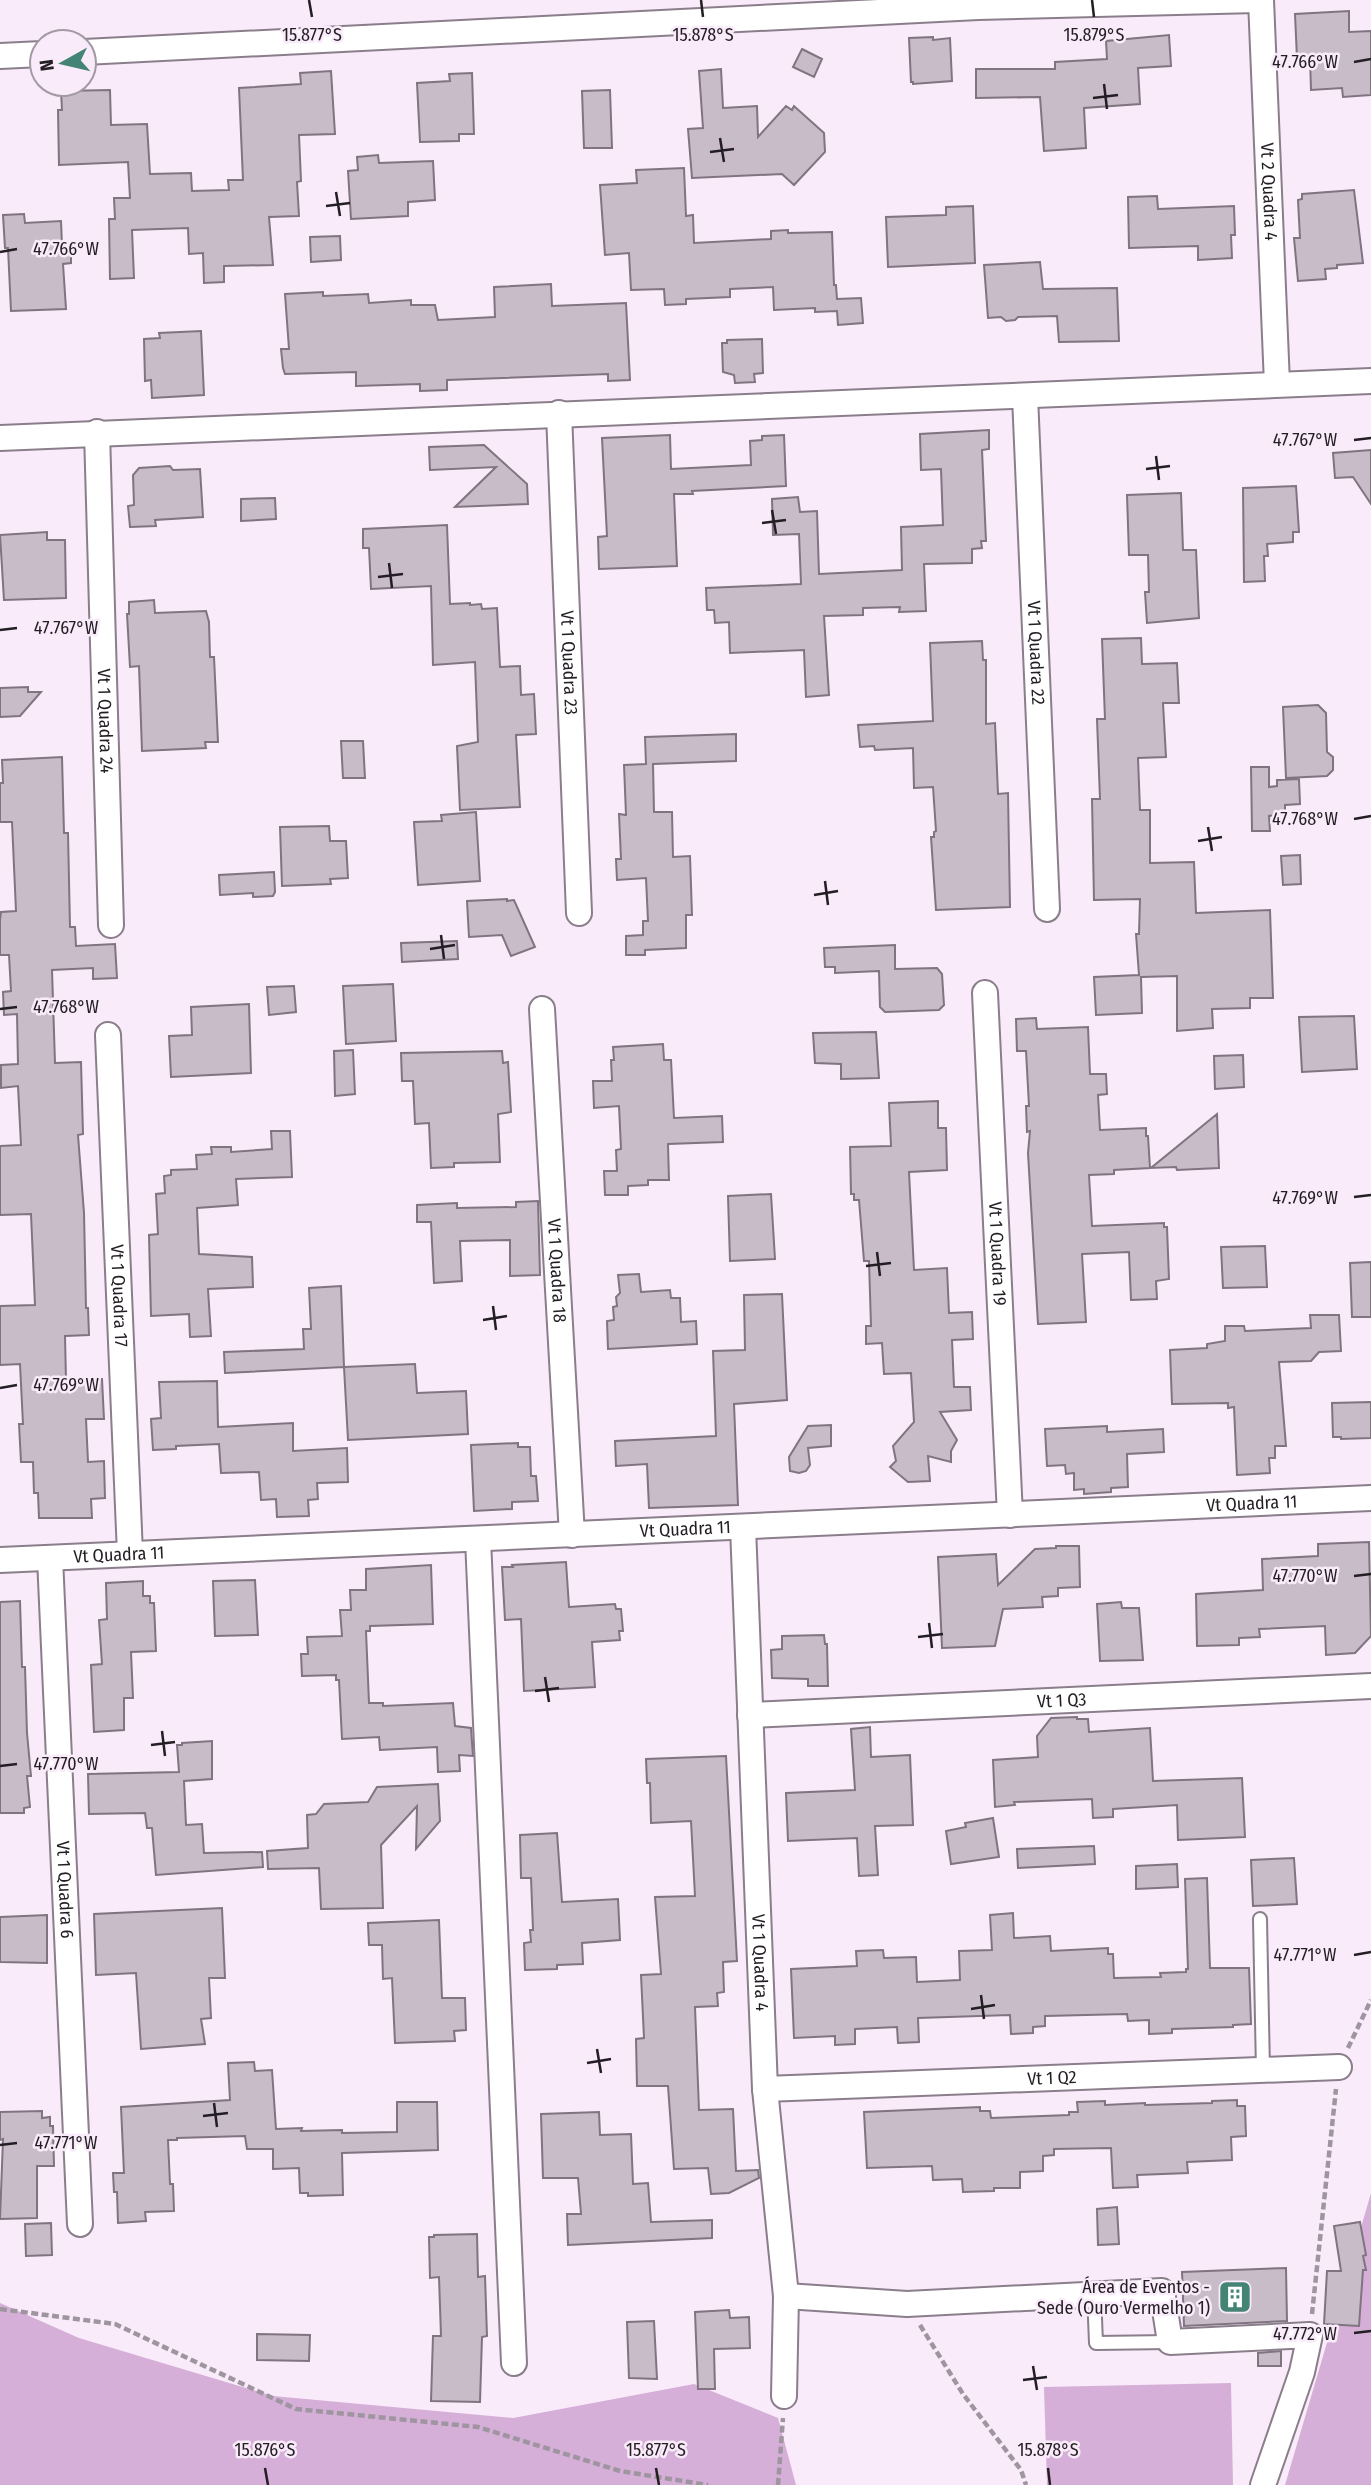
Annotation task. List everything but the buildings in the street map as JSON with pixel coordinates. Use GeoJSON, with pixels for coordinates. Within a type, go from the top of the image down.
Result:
{"type":"FeatureCollection","features":[{"type":"Feature","properties":{"kind":"street"},"geometry":{"type":"LineString","coordinates":[[98,51],[978,8],[1259,0]]}},
{"type":"Feature","properties":{"kind":"street","name":"Vt 2 Quadra 4"},"geometry":{"type":"LineString","coordinates":[[1259,0],[1277,384]]}},
{"type":"Feature","properties":{"kind":"street"},"geometry":{"type":"LineString","coordinates":[[0,55],[28,54]]}},
{"type":"Feature","properties":{"kind":"street"},"geometry":{"type":"LineString","coordinates":[[0,438],[1371,381]]}},
{"type":"Feature","properties":{"kind":"street","name":"Vt 1 Quadra 22"},"geometry":{"type":"LineString","coordinates":[[1025,396],[1047,909]]}},
{"type":"Feature","properties":{"kind":"street","name":"Vt 1 Quadra 23"},"geometry":{"type":"LineString","coordinates":[[559,413],[579,913]]}},
{"type":"Feature","properties":{"kind":"street","name":"Vt 1 Quadra 24"},"geometry":{"type":"LineString","coordinates":[[97,432],[111,925]]}},
{"type":"Feature","properties":{"kind":"street","name":"Vt 1 Quadra 19"},"geometry":{"type":"LineString","coordinates":[[985,993],[1010,1515]]}},
{"type":"Feature","properties":{"kind":"street","name":"Vt 1 Quadra 18"},"geometry":{"type":"LineString","coordinates":[[542,1009],[572,1535]]}},
{"type":"Feature","properties":{"kind":"street","name":"Vt 1 Quadra 17"},"geometry":{"type":"LineString","coordinates":[[108,1035],[130,1554]]}},
{"type":"Feature","properties":{"kind":"street","name":"Vt Quadra 11"},"geometry":{"type":"LineString","coordinates":[[0,1560],[1371,1498]]}},
{"type":"Feature","properties":{"kind":"street","name":"Vt 1 Quadra 4"},"geometry":{"type":"LineString","coordinates":[[743,1527],[765,2089],[786,2296],[784,2396]]}},
{"type":"Feature","properties":{"kind":"street"},"geometry":{"type":"LineString","coordinates":[[478,1539],[514,2363]]}},
{"type":"Feature","properties":{"kind":"street","name":"Vt 1 Quadra 6"},"geometry":{"type":"LineString","coordinates":[[50,1558],[80,2224]]}},
{"type":"Feature","properties":{"kind":"street","name":"Vt 1 Q3"},"geometry":{"type":"LineString","coordinates":[[750,1716],[1371,1686]]}},
{"type":"Feature","properties":{"kind":"street","name":"Vt 1 Q2"},"geometry":{"type":"LineString","coordinates":[[765,2089],[1339,2067]]}},
{"type":"Feature","properties":{"kind":"street"},"geometry":{"type":"LineString","coordinates":[[786,2296],[907,2304],[1162,2291],[1170,2342],[1310,2335],[1302,2372],[1263,2485]]}},
{"type":"Feature","properties":{"kind":"lane"},"geometry":{"type":"LineString","coordinates":[[1260,1919],[1263,2071]]}},
{"type":"Feature","properties":{"kind":"lane"},"geometry":{"type":"LineString","coordinates":[[1094,2294],[1096,2343],[1170,2342]]}},
{"type":"Feature","properties":{"kind":"path"},"geometry":{"type":"LineString","coordinates":[[1310,2335],[1339,2067],[1371,2000]]}},
{"type":"Feature","properties":{"kind":"path"},"geometry":{"type":"LineString","coordinates":[[907,2304],[963,2394],[1021,2470],[1026,2485]]}},
{"type":"Feature","properties":{"kind":"path"},"geometry":{"type":"LineString","coordinates":[[0,2309],[115,2324],[296,2409],[478,2427],[620,2471],[708,2485]]}},
{"type":"Feature","properties":{"kind":"path"},"geometry":{"type":"LineString","coordinates":[[778,2485],[784,2396]]}},
{"type":"Feature","properties":{"kind":"shaded area"},"geometry":{"type":"Polygon","coordinates":[[[1371,2193],[1371,2485],[1285,2485],[1362,2224],[1371,2193]]]}},
{"type":"Feature","properties":{"kind":"shaded area"},"geometry":{"type":"Polygon","coordinates":[[[0,2303],[79,2338],[273,2396],[513,2418],[694,2384],[778,2418],[796,2485],[0,2485],[0,2303]]]}},
{"type":"Feature","properties":{"kind":"shaded area"},"geometry":{"type":"Polygon","coordinates":[[[1231,2383],[1233,2485],[1047,2485],[1044,2387],[1231,2383]]]}},
{"type":"Feature","properties":{"kind":"place","name":"Área de Eventos - Sede (Ouro Vermelho 1)"},"geometry":{"type":"Point","coordinates":[1235,2297]}}]}
